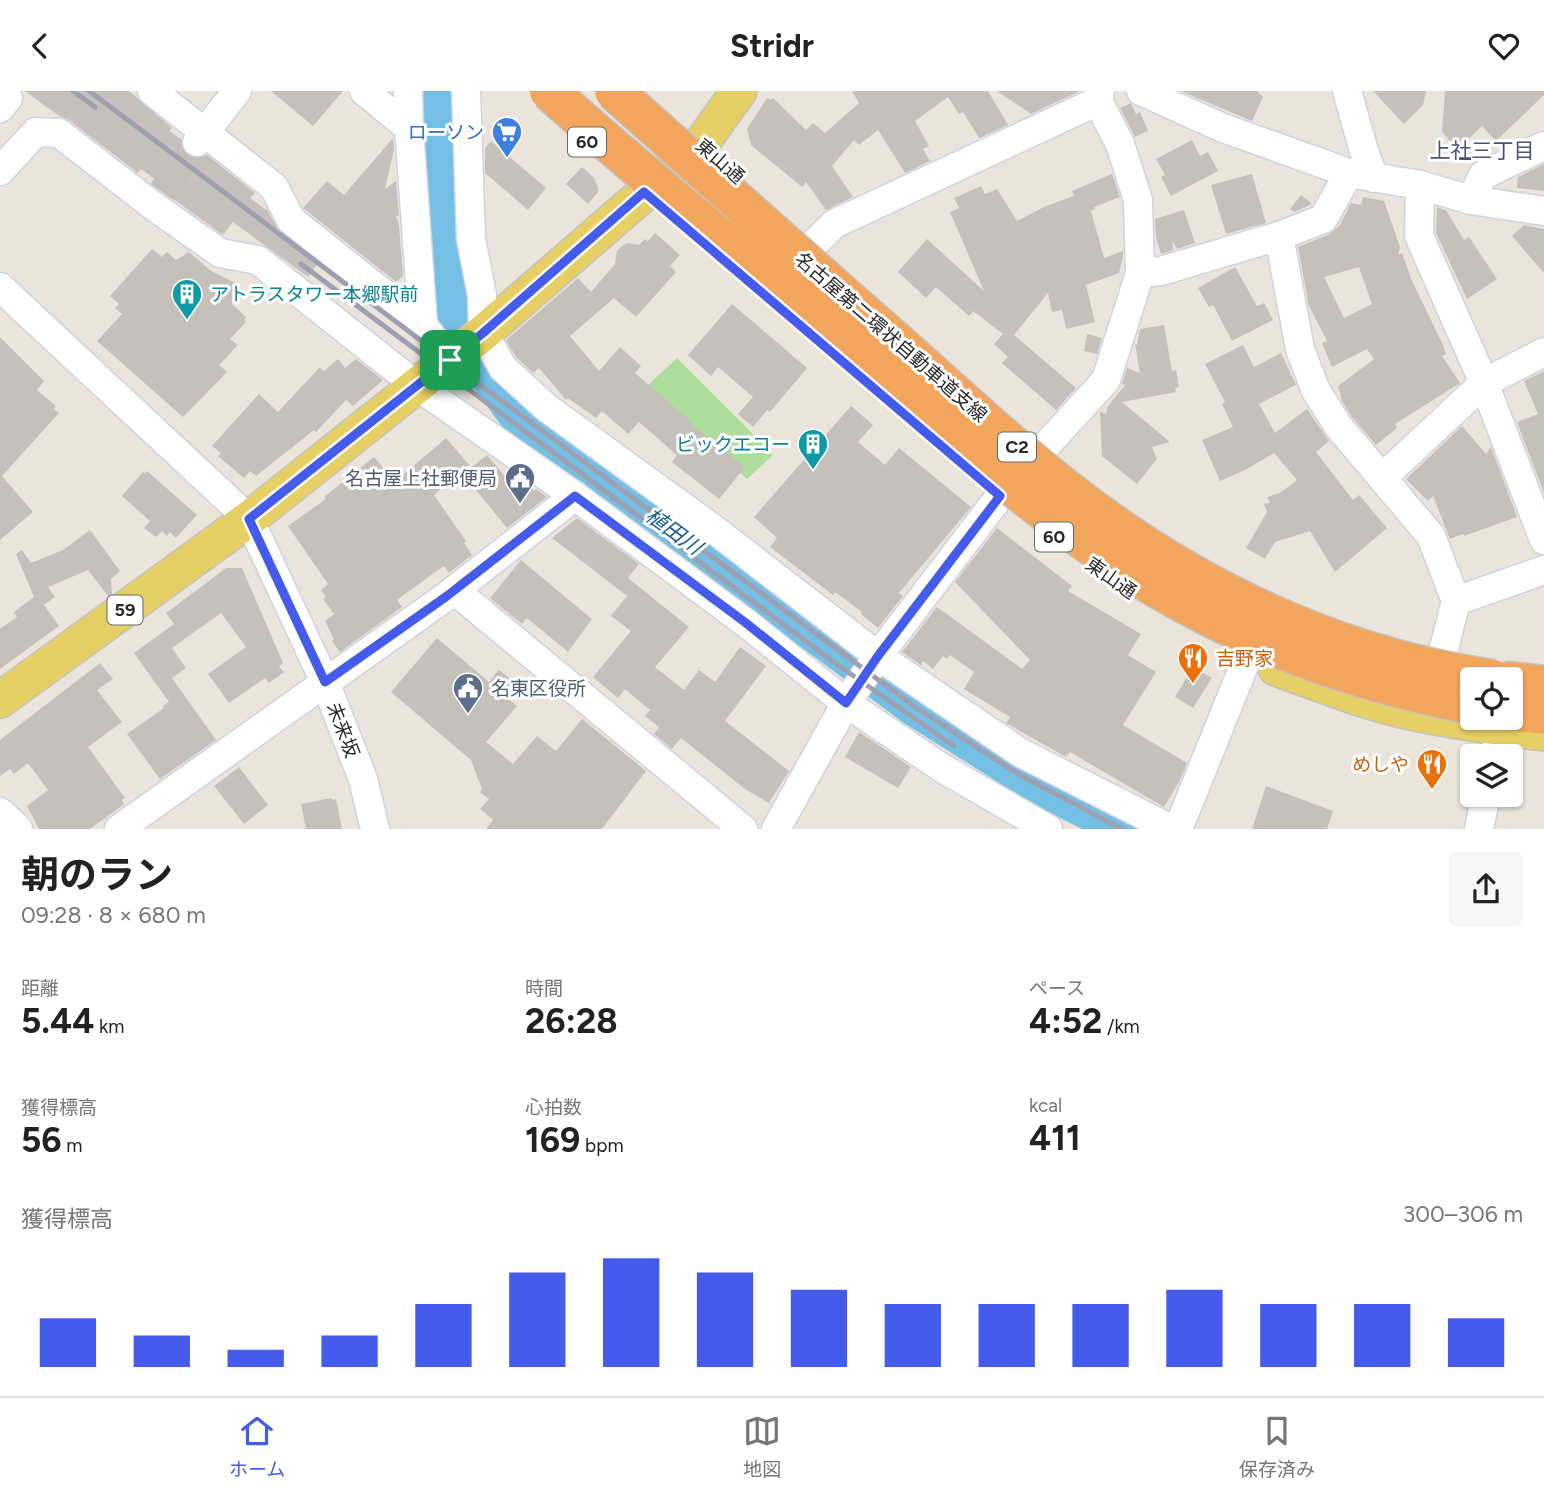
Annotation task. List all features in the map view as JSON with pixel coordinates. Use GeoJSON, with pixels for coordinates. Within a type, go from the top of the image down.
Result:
{"type":"FeatureCollection","features":[{"type":"Feature","properties":{"kind":"highway","name":"名古屋第二環状自動車道支線"},"geometry":{"type":"LineString","coordinates":[[549,91],[973,453],[1100,552],[1151,585],[1272,647],[1460,712]]}},
{"type":"Feature","properties":{"kind":"highway"},"geometry":{"type":"LineString","coordinates":[[591,91],[814,257]]}},
{"type":"Feature","properties":{"kind":"highway","name":"名古屋第二環状自動車道支線"},"geometry":{"type":"LineString","coordinates":[[614,91],[814,257],[1054,479],[1107,519],[1166,559],[1221,591],[1280,619],[1350,645],[1419,665],[1460,673]]}},
{"type":"Feature","properties":{"kind":"highway"},"geometry":{"type":"LineString","coordinates":[[1523,683],[1544,685]]}},
{"type":"Feature","properties":{"kind":"highway","name":"名古屋第二環状自動車道支線"},"geometry":{"type":"LineString","coordinates":[[1523,719],[1544,715]]}},
{"type":"Feature","properties":{"kind":"main road","name":"東山通"},"geometry":{"type":"LineString","coordinates":[[529,91],[1000,496],[1085,561],[1144,601],[1248,656],[1335,690],[1413,712],[1460,720]]}},
{"type":"Feature","properties":{"kind":"main road","name":"東山通"},"geometry":{"type":"LineString","coordinates":[[639,91],[701,144],[814,257],[1106,498],[1175,544],[1242,582],[1307,611],[1382,637],[1443,652],[1544,670]]}},
{"type":"Feature","properties":{"kind":"main road","name":"59"},"geometry":{"type":"LineString","coordinates":[[0,700],[249,519],[466,347],[701,144],[739,91]]}},
{"type":"Feature","properties":{"kind":"main road","name":"東山通"},"geometry":{"type":"LineString","coordinates":[[1523,730],[1544,733]]}},
{"type":"Feature","properties":{"kind":"street"},"geometry":{"type":"LineString","coordinates":[[152,91],[201,137],[274,187],[291,220],[423,325],[503,368],[547,408],[711,527],[864,677],[943,768],[1048,829]]}},
{"type":"Feature","properties":{"kind":"street"},"geometry":{"type":"LineString","coordinates":[[201,137],[237,91]]}},
{"type":"Feature","properties":{"kind":"street"},"geometry":{"type":"LineString","coordinates":[[364,91],[409,128]]}},
{"type":"Feature","properties":{"kind":"street"},"geometry":{"type":"LineString","coordinates":[[408,91],[423,325]]}},
{"type":"Feature","properties":{"kind":"street"},"geometry":{"type":"LineString","coordinates":[[466,91],[471,239],[482,295],[466,347]]}},
{"type":"Feature","properties":{"kind":"street"},"geometry":{"type":"LineString","coordinates":[[1140,273],[1161,271],[1279,236],[1323,219],[1362,175],[1364,151],[1347,91]]}},
{"type":"Feature","properties":{"kind":"street"},"geometry":{"type":"LineString","coordinates":[[0,92],[9,98],[0,108]]}},
{"type":"Feature","properties":{"kind":"street"},"geometry":{"type":"LineString","coordinates":[[1151,93],[1223,128],[1362,175],[1420,185],[1471,200],[1544,211]]}},
{"type":"Feature","properties":{"kind":"street"},"geometry":{"type":"LineString","coordinates":[[776,829],[864,677],[1000,496],[1106,380],[1140,273],[1138,200],[1121,144],[1099,96],[834,225],[814,257]]}},
{"type":"Feature","properties":{"kind":"street"},"geometry":{"type":"LineString","coordinates":[[0,171],[36,132],[59,132],[157,199],[220,253],[258,260],[417,386],[575,496],[746,623],[1021,753],[1171,829]]}},
{"type":"Feature","properties":{"kind":"street"},"geometry":{"type":"LineString","coordinates":[[1471,200],[1483,175],[1544,146]]}},
{"type":"Feature","properties":{"kind":"street"},"geometry":{"type":"LineString","coordinates":[[1420,185],[1419,236],[1484,383],[1544,540]]}},
{"type":"Feature","properties":{"kind":"street"},"geometry":{"type":"LineString","coordinates":[[1279,236],[1300,349],[1316,391],[1339,427],[1431,537],[1456,601],[1443,652]]}},
{"type":"Feature","properties":{"kind":"street"},"geometry":{"type":"LineString","coordinates":[[7,304],[249,519]]}},
{"type":"Feature","properties":{"kind":"street"},"geometry":{"type":"LineString","coordinates":[[1383,477],[1484,383],[1544,352]]}},
{"type":"Feature","properties":{"kind":"street"},"geometry":{"type":"LineString","coordinates":[[119,829],[454,590],[575,496]]}},
{"type":"Feature","properties":{"kind":"street","name":"未来坂"},"geometry":{"type":"LineString","coordinates":[[249,519],[325,682],[363,779],[374,829]]}},
{"type":"Feature","properties":{"kind":"street"},"geometry":{"type":"LineString","coordinates":[[1456,601],[1544,570]]}},
{"type":"Feature","properties":{"kind":"street"},"geometry":{"type":"LineString","coordinates":[[454,590],[743,829]]}},
{"type":"Feature","properties":{"kind":"street"},"geometry":{"type":"LineString","coordinates":[[1178,829],[1248,656]]}},
{"type":"Feature","properties":{"kind":"street"},"geometry":{"type":"LineString","coordinates":[[1479,829],[1484,807]]}},
{"type":"Feature","properties":{"kind":"street"},"geometry":{"type":"LineString","coordinates":[[0,812],[18,829]]}},
{"type":"Feature","properties":{"kind":"green space"},"geometry":{"type":"Polygon","coordinates":[[[677,358],[771,452],[772,456],[747,479],[646,387],[677,358]]]}},
{"type":"Feature","properties":{"kind":"building"},"geometry":{"type":"Polygon","coordinates":[[[25,91],[129,91],[172,128],[169,131],[181,139],[181,148],[186,155],[195,158],[207,155],[255,193],[250,198],[268,211],[280,233],[318,263],[308,277],[233,222],[223,235],[169,196],[172,192],[141,169],[138,173],[69,120],[59,116],[25,91]]]}},
{"type":"Feature","properties":{"kind":"building"},"geometry":{"type":"Polygon","coordinates":[[[271,91],[343,91],[313,126],[271,91]]]}},
{"type":"Feature","properties":{"kind":"building"},"geometry":{"type":"Polygon","coordinates":[[[852,91],[988,91],[1008,125],[979,138],[963,112],[959,114],[948,97],[915,121],[929,146],[923,149],[930,161],[905,173],[878,130],[859,145],[854,140],[832,166],[853,197],[826,210],[806,182],[802,187],[751,145],[747,129],[767,98],[773,98],[806,130],[813,123],[825,133],[859,103],[852,91]]]}},
{"type":"Feature","properties":{"kind":"building"},"geometry":{"type":"Polygon","coordinates":[[[997,91],[1080,91],[1031,114],[997,91]]]}},
{"type":"Feature","properties":{"kind":"building"},"geometry":{"type":"Polygon","coordinates":[[[1181,91],[1257,91],[1263,97],[1252,121],[1181,91]]]}},
{"type":"Feature","properties":{"kind":"building"},"geometry":{"type":"Polygon","coordinates":[[[1373,91],[1426,91],[1423,105],[1404,124],[1373,91]]]}},
{"type":"Feature","properties":{"kind":"building"},"geometry":{"type":"Polygon","coordinates":[[[1445,91],[1544,91],[1544,95],[1496,141],[1482,126],[1458,149],[1442,132],[1445,91]]]}},
{"type":"Feature","properties":{"kind":"building"},"geometry":{"type":"Polygon","coordinates":[[[1131,103],[1136,114],[1140,112],[1148,131],[1135,137],[1120,108],[1131,103]]]}},
{"type":"Feature","properties":{"kind":"building"},"geometry":{"type":"Polygon","coordinates":[[[393,138],[394,149],[385,189],[396,181],[399,216],[396,216],[403,276],[396,282],[303,208],[327,181],[344,195],[393,138]]]}},
{"type":"Feature","properties":{"kind":"building"},"geometry":{"type":"Polygon","coordinates":[[[1192,140],[1200,156],[1208,152],[1218,171],[1171,196],[1161,177],[1165,175],[1156,159],[1192,140]]]}},
{"type":"Feature","properties":{"kind":"building"},"geometry":{"type":"Polygon","coordinates":[[[491,141],[546,188],[528,210],[485,173],[485,148],[491,141]]]}},
{"type":"Feature","properties":{"kind":"building"},"geometry":{"type":"Polygon","coordinates":[[[1544,164],[1544,191],[1517,188],[1518,177],[1544,164]]]}},
{"type":"Feature","properties":{"kind":"building"},"geometry":{"type":"Polygon","coordinates":[[[582,167],[594,178],[598,187],[598,192],[588,204],[566,184],[582,167]]]}},
{"type":"Feature","properties":{"kind":"building"},"geometry":{"type":"Polygon","coordinates":[[[1112,174],[1120,197],[1094,207],[1091,211],[1104,258],[1123,251],[1123,256],[1119,273],[1086,285],[1095,322],[1066,329],[1062,310],[1052,312],[1048,293],[1014,335],[1076,388],[1056,410],[1002,363],[1008,357],[994,344],[1003,334],[973,311],[969,316],[936,287],[926,298],[898,272],[927,239],[984,291],[950,212],[959,208],[954,198],[981,186],[985,194],[997,189],[1017,221],[1074,196],[1072,191],[1112,174]]]}},
{"type":"Feature","properties":{"kind":"building"},"geometry":{"type":"Polygon","coordinates":[[[1252,174],[1266,223],[1226,234],[1211,185],[1252,174]]]}},
{"type":"Feature","properties":{"kind":"building"},"geometry":{"type":"Polygon","coordinates":[[[1301,195],[1312,204],[1294,212],[1290,209],[1301,195]]]}},
{"type":"Feature","properties":{"kind":"building"},"geometry":{"type":"Polygon","coordinates":[[[1363,197],[1384,201],[1400,247],[1398,255],[1402,253],[1412,281],[1443,345],[1446,354],[1442,356],[1460,383],[1395,424],[1397,428],[1376,445],[1352,417],[1342,401],[1338,386],[1374,359],[1367,349],[1332,367],[1322,343],[1327,341],[1309,306],[1298,247],[1330,234],[1340,225],[1351,203],[1361,205],[1363,197]],[[1359,267],[1324,277],[1344,318],[1372,304],[1359,267]]]}},
{"type":"Feature","properties":{"kind":"building"},"geometry":{"type":"Polygon","coordinates":[[[1437,207],[1446,210],[1464,240],[1469,237],[1497,279],[1467,299],[1436,233],[1437,207]]]}},
{"type":"Feature","properties":{"kind":"building"},"geometry":{"type":"Polygon","coordinates":[[[1184,210],[1195,243],[1177,249],[1172,241],[1173,250],[1161,254],[1155,219],[1184,210]]]}},
{"type":"Feature","properties":{"kind":"building"},"geometry":{"type":"Polygon","coordinates":[[[1524,225],[1544,229],[1544,273],[1512,236],[1524,225]]]}},
{"type":"Feature","properties":{"kind":"building"},"geometry":{"type":"Polygon","coordinates":[[[655,233],[680,255],[670,266],[676,272],[636,317],[614,298],[570,336],[599,371],[620,347],[641,366],[635,373],[692,422],[691,424],[745,467],[719,499],[672,462],[677,455],[639,422],[628,434],[602,411],[596,418],[568,398],[566,400],[539,368],[533,373],[516,357],[506,340],[578,278],[591,292],[615,264],[617,251],[622,246],[627,243],[639,245],[645,239],[648,241],[655,233]]]}},
{"type":"Feature","properties":{"kind":"building","name":"アトラスタワー本郷駅前"},"geometry":{"type":"Polygon","coordinates":[[[152,249],[162,257],[167,252],[176,260],[189,252],[211,271],[238,284],[232,304],[246,317],[246,322],[230,339],[238,345],[219,365],[227,372],[183,417],[97,341],[122,314],[115,308],[119,304],[110,296],[152,249]]]}},
{"type":"Feature","properties":{"kind":"building"},"geometry":{"type":"Polygon","coordinates":[[[1235,267],[1257,306],[1264,303],[1273,320],[1232,341],[1213,305],[1209,307],[1198,288],[1235,267]]]}},
{"type":"Feature","properties":{"kind":"building"},"geometry":{"type":"Polygon","coordinates":[[[732,304],[807,368],[770,412],[767,410],[753,427],[738,414],[753,397],[718,367],[711,376],[688,355],[732,304]]]}},
{"type":"Feature","properties":{"kind":"building"},"geometry":{"type":"Polygon","coordinates":[[[1164,325],[1172,371],[1176,370],[1179,387],[1175,388],[1176,392],[1122,402],[1170,442],[1152,447],[1157,459],[1137,484],[1102,456],[1100,411],[1106,414],[1108,406],[1125,385],[1122,384],[1127,368],[1140,373],[1135,344],[1137,345],[1140,329],[1164,325]]]}},
{"type":"Feature","properties":{"kind":"building"},"geometry":{"type":"Polygon","coordinates":[[[1087,334],[1102,338],[1097,354],[1084,351],[1087,334]]]}},
{"type":"Feature","properties":{"kind":"building"},"geometry":{"type":"Polygon","coordinates":[[[0,337],[44,381],[37,390],[56,406],[54,409],[59,413],[2,476],[33,512],[0,540],[0,337]]]}},
{"type":"Feature","properties":{"kind":"building"},"geometry":{"type":"Polygon","coordinates":[[[1243,345],[1254,367],[1281,353],[1296,385],[1259,404],[1275,433],[1307,409],[1329,441],[1316,452],[1353,500],[1359,495],[1387,528],[1335,572],[1310,531],[1275,542],[1265,559],[1246,548],[1267,512],[1264,504],[1270,503],[1267,497],[1280,493],[1297,480],[1274,453],[1220,481],[1202,440],[1233,427],[1222,404],[1225,402],[1205,364],[1243,345]]]}},
{"type":"Feature","properties":{"kind":"building"},"geometry":{"type":"Polygon","coordinates":[[[338,359],[345,368],[356,359],[383,380],[353,406],[346,400],[316,432],[314,430],[256,476],[250,471],[244,478],[218,456],[221,453],[212,446],[259,394],[278,412],[320,367],[324,371],[338,359]]]}},
{"type":"Feature","properties":{"kind":"building"},"geometry":{"type":"Polygon","coordinates":[[[1544,371],[1544,493],[1517,422],[1538,414],[1524,381],[1544,371]]]}},
{"type":"Feature","properties":{"kind":"building"},"geometry":{"type":"Polygon","coordinates":[[[851,406],[873,425],[858,442],[885,465],[899,448],[971,507],[899,593],[903,596],[878,628],[861,614],[862,612],[835,592],[833,595],[770,547],[777,538],[754,517],[851,406]]]}},
{"type":"Feature","properties":{"kind":"building"},"geometry":{"type":"Polygon","coordinates":[[[1462,426],[1486,454],[1491,447],[1517,517],[1450,539],[1433,496],[1428,501],[1406,479],[1462,426]]]}},
{"type":"Feature","properties":{"kind":"building"},"geometry":{"type":"Polygon","coordinates":[[[446,438],[469,465],[434,495],[466,541],[464,543],[472,555],[449,573],[444,566],[397,600],[402,607],[340,652],[332,641],[334,639],[325,621],[334,614],[323,599],[326,597],[321,590],[328,584],[288,526],[326,499],[324,497],[374,457],[395,482],[446,438]]]}},
{"type":"Feature","properties":{"kind":"building"},"geometry":{"type":"Polygon","coordinates":[[[487,455],[513,486],[518,482],[521,485],[525,482],[534,491],[536,489],[547,497],[507,528],[463,474],[487,455]]]}},
{"type":"Feature","properties":{"kind":"building"},"geometry":{"type":"Polygon","coordinates":[[[147,471],[197,515],[176,538],[170,532],[167,536],[162,531],[156,537],[144,528],[150,521],[122,496],[143,472],[147,471]]]}},
{"type":"Feature","properties":{"kind":"building"},"geometry":{"type":"Polygon","coordinates":[[[577,518],[639,564],[628,578],[689,627],[655,667],[684,690],[699,670],[715,682],[740,647],[766,666],[725,721],[789,771],[769,803],[745,789],[681,738],[672,749],[654,734],[659,727],[645,716],[650,710],[625,689],[618,698],[593,677],[631,631],[611,616],[627,596],[552,538],[577,518]]]}},
{"type":"Feature","properties":{"kind":"building"},"geometry":{"type":"Polygon","coordinates":[[[997,528],[1072,586],[1068,591],[1141,634],[1128,655],[1156,672],[1123,725],[1187,763],[1164,807],[1070,752],[1066,757],[1006,723],[1010,717],[964,689],[974,672],[950,655],[947,659],[943,656],[933,669],[923,661],[921,665],[902,652],[937,607],[1022,669],[1030,660],[955,582],[997,528]]]}},
{"type":"Feature","properties":{"kind":"building"},"geometry":{"type":"Polygon","coordinates":[[[90,530],[120,571],[111,579],[112,594],[108,596],[88,570],[48,587],[55,597],[44,605],[59,626],[0,669],[0,629],[17,617],[14,612],[34,597],[16,554],[22,550],[31,563],[63,550],[90,530]]]}},
{"type":"Feature","properties":{"kind":"building"},"geometry":{"type":"Polygon","coordinates":[[[521,560],[592,619],[568,652],[527,618],[522,624],[490,598],[521,560]]]}},
{"type":"Feature","properties":{"kind":"building"},"geometry":{"type":"Polygon","coordinates":[[[226,568],[242,568],[283,663],[279,666],[284,672],[269,683],[265,678],[229,703],[208,674],[246,647],[221,613],[172,648],[186,668],[172,678],[216,740],[160,779],[127,734],[169,702],[134,653],[174,624],[166,613],[226,568]]]}},
{"type":"Feature","properties":{"kind":"building"},"geometry":{"type":"Polygon","coordinates":[[[437,638],[489,682],[499,670],[518,685],[507,698],[517,706],[486,742],[513,764],[537,736],[556,751],[582,719],[646,771],[602,829],[486,829],[493,820],[480,809],[489,799],[480,792],[482,789],[471,760],[391,692],[437,638]]]}},
{"type":"Feature","properties":{"kind":"building"},"geometry":{"type":"Polygon","coordinates":[[[100,663],[113,679],[97,690],[122,722],[88,747],[125,798],[122,800],[124,804],[90,829],[39,829],[27,806],[48,790],[28,763],[14,774],[10,769],[0,776],[0,740],[100,663]]]}},
{"type":"Feature","properties":{"kind":"building"},"geometry":{"type":"Polygon","coordinates":[[[1193,667],[1212,678],[1193,708],[1175,697],[1193,667]]]}},
{"type":"Feature","properties":{"kind":"building"},"geometry":{"type":"Polygon","coordinates":[[[859,732],[911,767],[898,788],[845,757],[859,732]]]}},
{"type":"Feature","properties":{"kind":"building"},"geometry":{"type":"Polygon","coordinates":[[[239,767],[268,805],[244,824],[214,786],[239,767]]]}},
{"type":"Feature","properties":{"kind":"building"},"geometry":{"type":"Polygon","coordinates":[[[1266,786],[1333,811],[1327,829],[1252,829],[1266,786]]]}},
{"type":"Feature","properties":{"kind":"building"},"geometry":{"type":"Polygon","coordinates":[[[336,799],[342,829],[306,829],[301,804],[336,799]]]}},
{"type":"Feature","properties":{"kind":"waterway","name":"植田川"},"geometry":{"type":"LineString","coordinates":[[437,91],[447,289],[462,340],[518,417],[915,708],[1042,788],[1123,829]]}},
{"type":"Feature","properties":{"kind":"tunnel"},"geometry":{"type":"LineString","coordinates":[[162,192],[197,142]]}},
{"type":"Feature","properties":{"kind":"railway"},"geometry":{"type":"LineString","coordinates":[[73,91],[95,107]]}},
{"type":"Feature","properties":{"kind":"railway"},"geometry":{"type":"LineString","coordinates":[[89,91],[915,707],[1018,774],[1122,829]]}},
{"type":"Feature","properties":{"kind":"railway"},"geometry":{"type":"LineString","coordinates":[[301,264],[835,663],[954,746]]}},
{"type":"Feature","properties":{"kind":"place","name":"ローソン"},"geometry":{"type":"Point","coordinates":[507,159]}},
{"type":"Feature","properties":{"kind":"place","name":"アトラスタワー本郷駅前"},"geometry":{"type":"Point","coordinates":[187,321]}},
{"type":"Feature","properties":{"kind":"place","name":"ビックエコー"},"geometry":{"type":"Point","coordinates":[813,471]}},
{"type":"Feature","properties":{"kind":"place","name":"名古屋上社郵便局"},"geometry":{"type":"Point","coordinates":[520,505]}},
{"type":"Feature","properties":{"kind":"place","name":"吉野家"},"geometry":{"type":"Point","coordinates":[1193,685]}},
{"type":"Feature","properties":{"kind":"place","name":"名東区役所"},"geometry":{"type":"Point","coordinates":[468,715]}},
{"type":"Feature","properties":{"kind":"place","name":"めしや"},"geometry":{"type":"Point","coordinates":[1432,791]}},
{"type":"Feature","properties":{"kind":"district","name":"上社三丁目"},"geometry":{"type":"Point","coordinates":[1482,150]}},
{"type":"Feature","properties":{"kind":"route"},"geometry":{"type":"LineString","coordinates":[[644,192],[1000,496],[878,656],[846,703],[746,623],[575,496],[447,596],[325,682],[249,519],[450,360],[644,192]]}}]}
